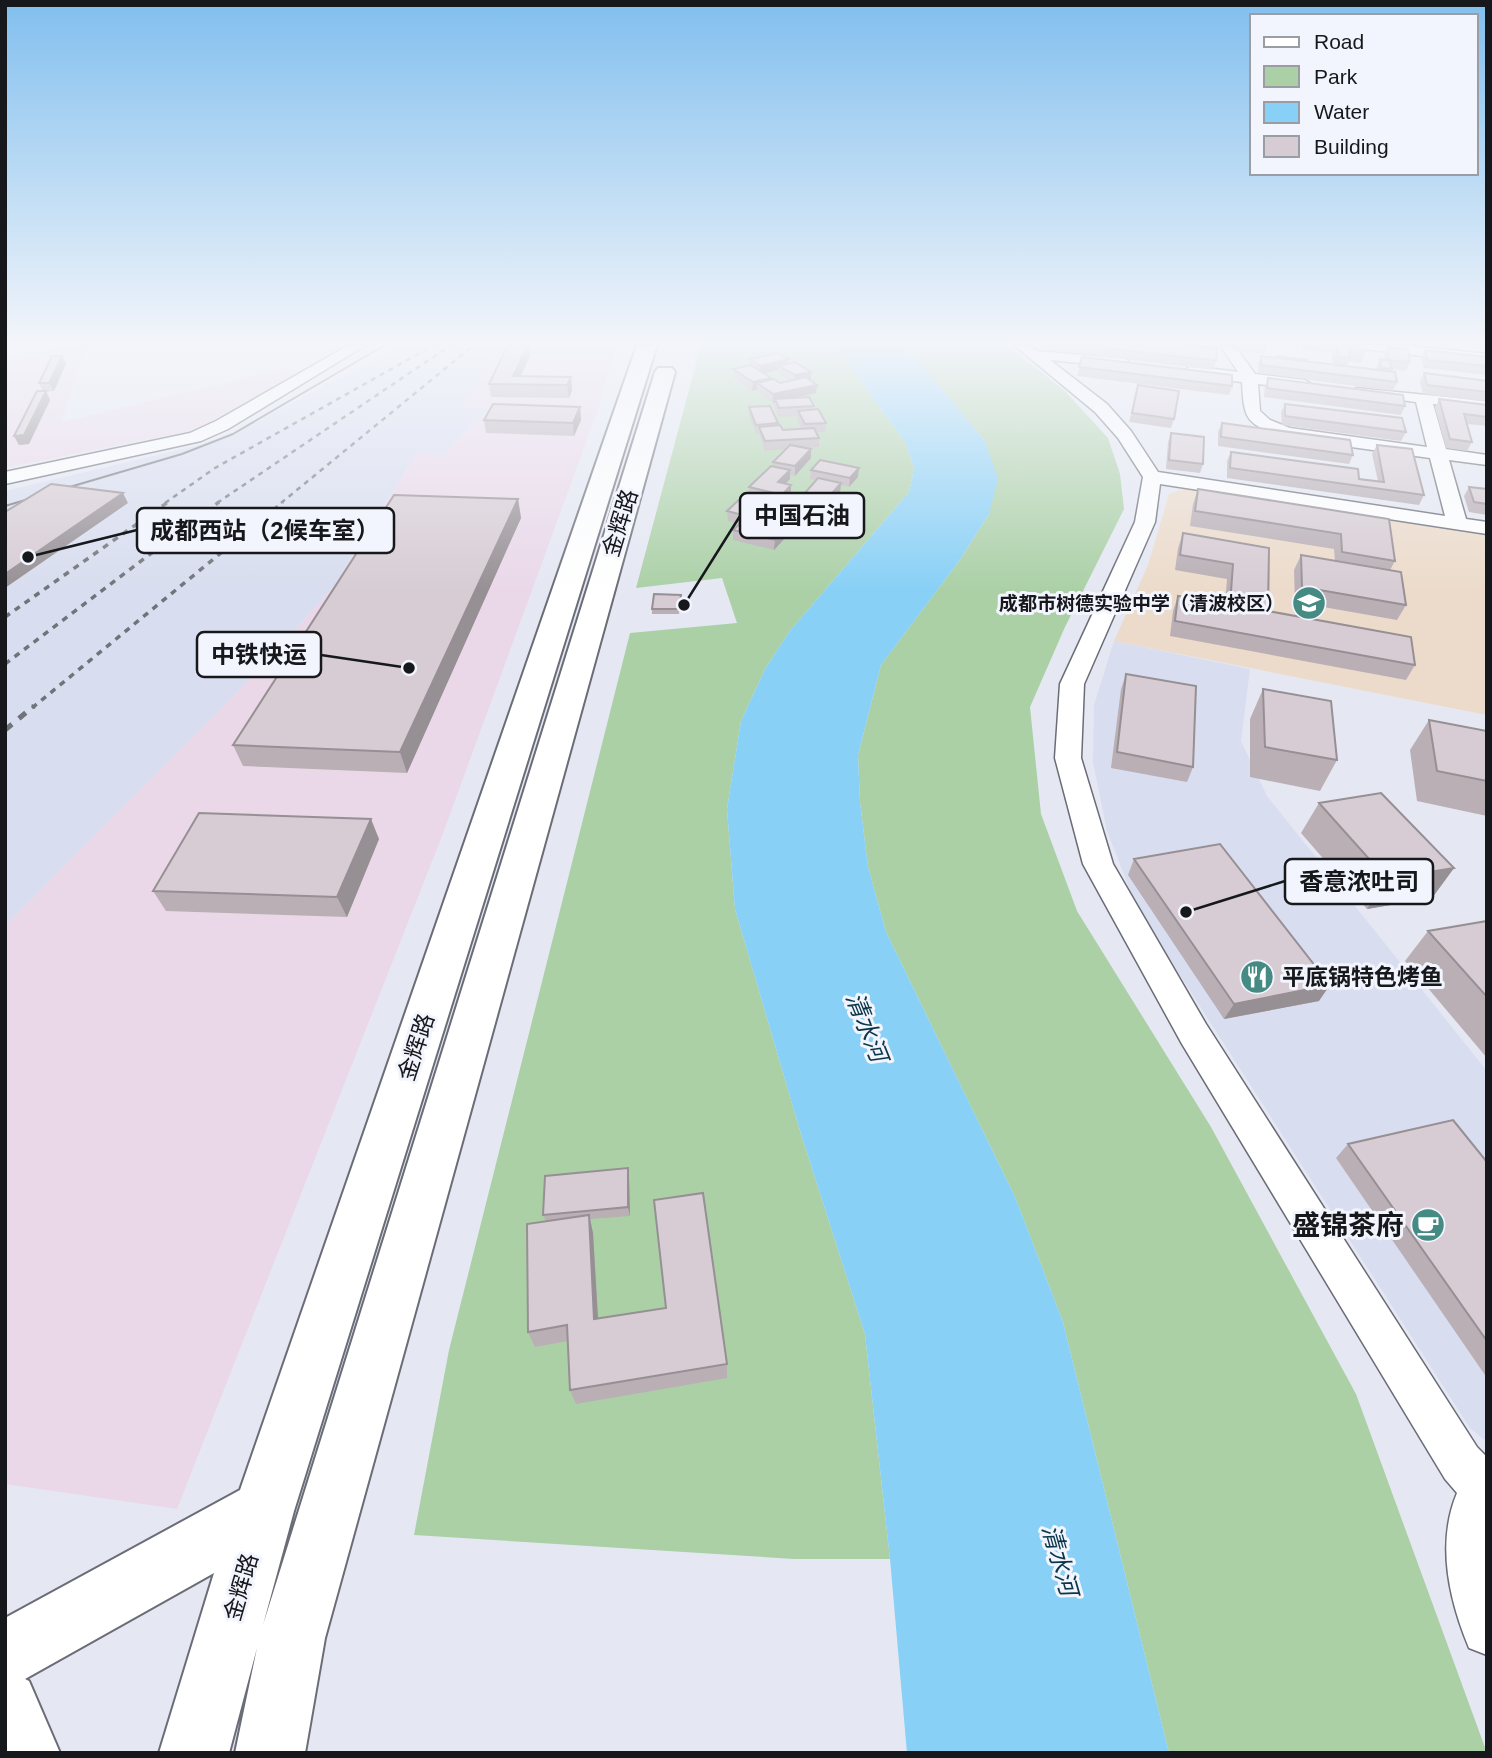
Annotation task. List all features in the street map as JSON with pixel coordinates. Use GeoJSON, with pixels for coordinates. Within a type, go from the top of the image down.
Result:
{"type":"FeatureCollection","features":[{"type":"Feature","properties":{"kind":"main road","name":"金辉路"},"geometry":{"type":"LineString","coordinates":[[194,1753],[263,1511],[620,427]]}},
{"type":"Feature","properties":{"kind":"main road","name":"金辉路"},"geometry":{"type":"LineString","coordinates":[[270,1753],[295,1625],[649,427]]}},
{"type":"Feature","properties":{"kind":"main road"},"geometry":{"type":"LineString","coordinates":[[5,1654],[263,1511]]}},
{"type":"Feature","properties":{"kind":"main road"},"geometry":{"type":"LineString","coordinates":[[5,1705],[25,1753]]}},
{"type":"Feature","properties":{"kind":"street"},"geometry":{"type":"LineString","coordinates":[[5,478],[195,437],[217,427]]}},
{"type":"Feature","properties":{"kind":"street"},"geometry":{"type":"LineString","coordinates":[[1118,427],[1152,477],[1145,522],[1072,684],[1068,758],[1098,864],[1194,1034],[1461,1463],[1485,1491],[1474,1506],[1467,1546],[1487,1630]]}},
{"type":"Feature","properties":{"kind":"street"},"geometry":{"type":"LineString","coordinates":[[1271,427],[1286,433],[1487,460]]}},
{"type":"Feature","properties":{"kind":"street"},"geometry":{"type":"LineString","coordinates":[[1430,427],[1457,523]]}},
{"type":"Feature","properties":{"kind":"street"},"geometry":{"type":"LineString","coordinates":[[1152,477],[1487,528]]}},
{"type":"Feature","properties":{"kind":"shaded area"},"geometry":{"type":"Polygon","coordinates":[[[5,427],[198,427],[188,431],[5,468],[5,427]]]}},
{"type":"Feature","properties":{"kind":"shaded area"},"geometry":{"type":"Polygon","coordinates":[[[247,427],[471,427],[444,455],[416,454],[334,586],[264,665],[5,926],[5,491],[225,439],[247,427]]]}},
{"type":"Feature","properties":{"kind":"shaded area"},"geometry":{"type":"Polygon","coordinates":[[[471,427],[592,427],[442,836],[177,1509],[5,1484],[5,926],[264,665],[334,586],[416,454],[444,455],[471,427]]]}},
{"type":"Feature","properties":{"kind":"shaded area","name":"成都市树德实验中学（清波校区）"},"geometry":{"type":"Polygon","coordinates":[[[1186,488],[1487,535],[1487,715],[1114,641],[1148,565],[1169,494],[1186,488]]]}},
{"type":"Feature","properties":{"kind":"shaded area"},"geometry":{"type":"Polygon","coordinates":[[[1114,641],[1250,669],[1241,741],[1267,796],[1487,1071],[1487,1442],[1470,1428],[1137,908],[1107,831],[1093,762],[1094,705],[1114,641]]]}},
{"type":"Feature","properties":{"kind":"green space"},"geometry":{"type":"Polygon","coordinates":[[[679,427],[894,427],[906,444],[914,468],[909,492],[789,632],[765,669],[741,721],[727,809],[735,909],[801,1134],[865,1334],[890,1559],[794,1559],[414,1535],[449,1350],[630,633],[737,623],[722,578],[636,588],[679,427]]]}},
{"type":"Feature","properties":{"kind":"green space"},"geometry":{"type":"Polygon","coordinates":[[[973,427],[1098,427],[1108,438],[1120,474],[1124,509],[1065,627],[1030,707],[1041,814],[1077,911],[1211,1127],[1356,1394],[1487,1753],[1169,1753],[1063,1322],[1015,1197],[886,932],[868,867],[860,802],[858,755],[881,665],[959,561],[989,514],[985,441],[973,427]]]}},
{"type":"Feature","properties":{"kind":"water","name":"清水河"},"geometry":{"type":"Polygon","coordinates":[[[894,427],[973,427],[985,441],[998,479],[989,514],[959,561],[881,665],[858,755],[860,802],[868,867],[886,932],[1015,1197],[1063,1322],[1169,1753],[907,1753],[890,1559],[865,1334],[801,1134],[735,909],[727,809],[741,721],[765,669],[789,632],[909,492],[914,468],[906,444],[894,427]]]}},
{"type":"Feature","properties":{"kind":"building"},"geometry":{"type":"Polygon","coordinates":[[[19,427],[28,427],[24,435],[14,436],[19,427]]]}},
{"type":"Feature","properties":{"kind":"building"},"geometry":{"type":"Polygon","coordinates":[[[759,427],[781,427],[783,430],[814,428],[819,438],[765,441],[759,427]]]}},
{"type":"Feature","properties":{"kind":"building"},"geometry":{"type":"Polygon","coordinates":[[[1222,427],[1252,427],[1350,440],[1353,455],[1221,437],[1222,427]]]}},
{"type":"Feature","properties":{"kind":"building"},"geometry":{"type":"Polygon","coordinates":[[[1368,427],[1405,427],[1406,432],[1368,427]]]}},
{"type":"Feature","properties":{"kind":"building"},"geometry":{"type":"Polygon","coordinates":[[[1447,427],[1468,427],[1472,442],[1450,439],[1447,427]]]}},
{"type":"Feature","properties":{"kind":"building"},"geometry":{"type":"Polygon","coordinates":[[[1171,433],[1204,437],[1203,464],[1169,460],[1171,433]]]}},
{"type":"Feature","properties":{"kind":"building"},"geometry":{"type":"Polygon","coordinates":[[[790,445],[811,449],[795,466],[773,462],[790,445]]]}},
{"type":"Feature","properties":{"kind":"building"},"geometry":{"type":"Polygon","coordinates":[[[1377,445],[1412,449],[1424,495],[1230,468],[1231,452],[1358,469],[1359,479],[1384,482],[1377,445]]]}},
{"type":"Feature","properties":{"kind":"building"},"geometry":{"type":"Polygon","coordinates":[[[820,460],[859,468],[850,478],[811,470],[820,460]]]}},
{"type":"Feature","properties":{"kind":"building"},"geometry":{"type":"Polygon","coordinates":[[[771,466],[790,470],[778,482],[791,485],[782,495],[749,487],[771,466]]]}},
{"type":"Feature","properties":{"kind":"building"},"geometry":{"type":"Polygon","coordinates":[[[818,478],[841,483],[827,499],[804,494],[818,478]]]}},
{"type":"Feature","properties":{"kind":"building"},"geometry":{"type":"Polygon","coordinates":[[[51,484],[123,493],[5,574],[5,512],[51,484]]]}},
{"type":"Feature","properties":{"kind":"building"},"geometry":{"type":"Polygon","coordinates":[[[1469,487],[1487,489],[1487,504],[1474,502],[1469,487]]]}},
{"type":"Feature","properties":{"kind":"building"},"geometry":{"type":"Polygon","coordinates":[[[1198,489],[1389,519],[1395,561],[1342,552],[1341,534],[1195,511],[1198,489]]]}},
{"type":"Feature","properties":{"kind":"building"},"geometry":{"type":"Polygon","coordinates":[[[394,495],[518,499],[400,752],[233,745],[394,495]]]}},
{"type":"Feature","properties":{"kind":"building"},"geometry":{"type":"Polygon","coordinates":[[[744,495],[766,500],[750,517],[727,511],[744,495]]]}},
{"type":"Feature","properties":{"kind":"building"},"geometry":{"type":"Polygon","coordinates":[[[745,519],[785,528],[775,540],[733,530],[745,519]]]}},
{"type":"Feature","properties":{"kind":"building"},"geometry":{"type":"Polygon","coordinates":[[[1183,533],[1269,548],[1268,611],[1411,637],[1415,665],[1175,621],[1178,596],[1230,605],[1233,564],[1180,555],[1183,533]]]}},
{"type":"Feature","properties":{"kind":"building"},"geometry":{"type":"Polygon","coordinates":[[[1301,555],[1401,572],[1406,605],[1302,587],[1301,555]]]}},
{"type":"Feature","properties":{"kind":"building"},"geometry":{"type":"Polygon","coordinates":[[[654,594],[681,595],[679,609],[652,609],[654,594]]]}},
{"type":"Feature","properties":{"kind":"building"},"geometry":{"type":"Polygon","coordinates":[[[1126,674],[1196,686],[1193,767],[1117,752],[1126,674]]]}},
{"type":"Feature","properties":{"kind":"building"},"geometry":{"type":"Polygon","coordinates":[[[1263,689],[1331,701],[1337,760],[1265,747],[1263,689]]]}},
{"type":"Feature","properties":{"kind":"building"},"geometry":{"type":"Polygon","coordinates":[[[1429,720],[1487,731],[1487,781],[1437,771],[1429,720]]]}},
{"type":"Feature","properties":{"kind":"building"},"geometry":{"type":"Polygon","coordinates":[[[1381,793],[1454,868],[1387,879],[1319,803],[1381,793]]]}},
{"type":"Feature","properties":{"kind":"building"},"geometry":{"type":"Polygon","coordinates":[[[199,813],[371,819],[337,897],[153,891],[199,813]]]}},
{"type":"Feature","properties":{"kind":"building"},"geometry":{"type":"Polygon","coordinates":[[[1220,844],[1330,985],[1234,1004],[1134,859],[1220,844]]]}},
{"type":"Feature","properties":{"kind":"building"},"geometry":{"type":"Polygon","coordinates":[[[1487,921],[1487,997],[1428,931],[1487,921]]]}},
{"type":"Feature","properties":{"kind":"building"},"geometry":{"type":"Polygon","coordinates":[[[1453,1120],[1487,1162],[1487,1341],[1348,1144],[1453,1120]]]}},
{"type":"Feature","properties":{"kind":"building"},"geometry":{"type":"Polygon","coordinates":[[[628,1168],[628,1207],[543,1215],[545,1176],[628,1168]]]}},
{"type":"Feature","properties":{"kind":"building"},"geometry":{"type":"Polygon","coordinates":[[[703,1193],[727,1364],[570,1390],[567,1325],[528,1332],[527,1224],[589,1215],[594,1319],[666,1308],[654,1200],[703,1193]]]}},
{"type":"Feature","properties":{"kind":"tram line"},"geometry":{"type":"LineString","coordinates":[[5,506],[182,454],[245,427]]}},
{"type":"Feature","properties":{"kind":"railway"},"geometry":{"type":"LineString","coordinates":[[165,503],[215,468],[288,427]]}},
{"type":"Feature","properties":{"kind":"railway"},"geometry":{"type":"LineString","coordinates":[[217,503],[329,427]]}},
{"type":"Feature","properties":{"kind":"railway"},"geometry":{"type":"LineString","coordinates":[[281,503],[374,427]]}},
{"type":"Feature","properties":{"kind":"railway"},"geometry":{"type":"LineString","coordinates":[[5,617],[168,502]]}},
{"type":"Feature","properties":{"kind":"railway"},"geometry":{"type":"LineString","coordinates":[[5,664],[219,502]]}},
{"type":"Feature","properties":{"kind":"railway"},"geometry":{"type":"LineString","coordinates":[[32,708],[283,502]]}},
{"type":"Feature","properties":{"kind":"railway"},"geometry":{"type":"LineString","coordinates":[[5,730],[34,706]]}},
{"type":"Feature","properties":{"kind":"place","name":"成都西站（2候车室）"},"geometry":{"type":"Point","coordinates":[28,557]}},
{"type":"Feature","properties":{"kind":"place","name":"成都市树德实验中学（清波校区）"},"geometry":{"type":"Point","coordinates":[1309,603]}},
{"type":"Feature","properties":{"kind":"place","name":"中国石油"},"geometry":{"type":"Point","coordinates":[684,605]}},
{"type":"Feature","properties":{"kind":"place","name":"中铁快运"},"geometry":{"type":"Point","coordinates":[409,668]}},
{"type":"Feature","properties":{"kind":"place","name":"香意浓吐司"},"geometry":{"type":"Point","coordinates":[1186,912]}},
{"type":"Feature","properties":{"kind":"place","name":"平底锅特色烤鱼"},"geometry":{"type":"Point","coordinates":[1257,977]}},
{"type":"Feature","properties":{"kind":"place","name":"盛锦茶府"},"geometry":{"type":"Point","coordinates":[1428,1225]}}]}
